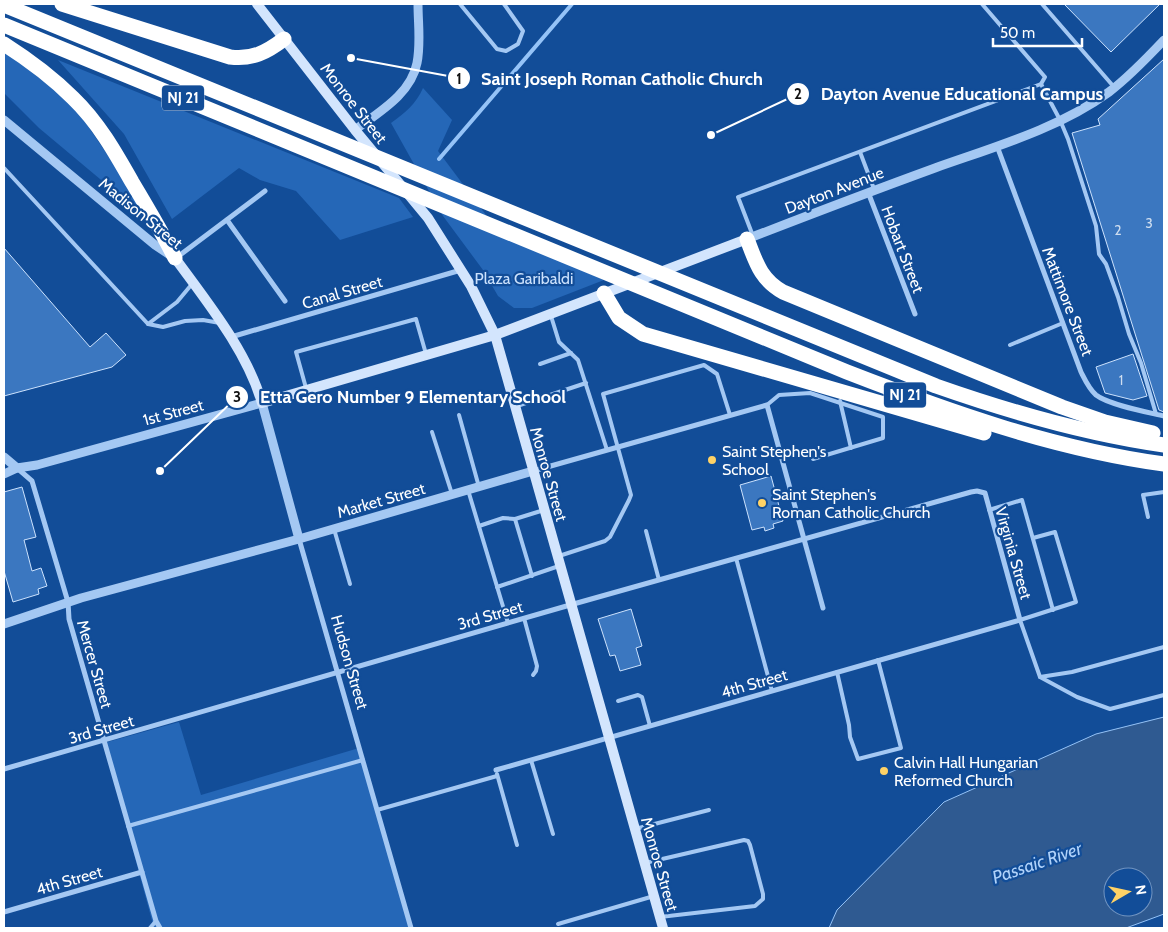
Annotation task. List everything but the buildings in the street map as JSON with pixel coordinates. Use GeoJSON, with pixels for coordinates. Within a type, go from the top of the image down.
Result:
{"type":"FeatureCollection","features":[{"type":"Feature","properties":{"kind":"highway"},"geometry":{"type":"LineString","coordinates":[[62,4],[230,57],[252,57],[272,48],[284,38]]}},
{"type":"Feature","properties":{"kind":"highway","name":"NJ 21"},"geometry":{"type":"LineString","coordinates":[[4,5],[879,364],[975,400],[1058,424],[1164,445]]}},
{"type":"Feature","properties":{"kind":"highway","name":"NJ 21"},"geometry":{"type":"LineString","coordinates":[[4,25],[846,372],[969,418],[1011,431],[1084,450],[1164,465]]}},
{"type":"Feature","properties":{"kind":"highway"},"geometry":{"type":"LineString","coordinates":[[4,44],[58,83],[89,115],[114,151],[165,237],[175,258]]}},
{"type":"Feature","properties":{"kind":"highway"},"geometry":{"type":"LineString","coordinates":[[750,238],[759,269],[764,278],[772,286],[783,292],[1069,410],[1121,426],[1164,434]]}},
{"type":"Feature","properties":{"kind":"highway"},"geometry":{"type":"LineString","coordinates":[[604,293],[619,318],[636,331],[655,339],[1010,441],[1113,462],[1164,465]]}},
{"type":"Feature","properties":{"kind":"main road","name":"Monroe Street"},"geometry":{"type":"LineString","coordinates":[[257,4],[355,130],[428,218],[461,270],[495,335],[663,928]]}},
{"type":"Feature","properties":{"kind":"main road","name":"Dayton Avenue"},"geometry":{"type":"LineString","coordinates":[[495,335],[750,238]]}},
{"type":"Feature","properties":{"kind":"main road","name":"Madison Street"},"geometry":{"type":"LineString","coordinates":[[175,258],[221,323],[256,384],[262,403]]}},
{"type":"Feature","properties":{"kind":"main road","name":"1st Street"},"geometry":{"type":"LineString","coordinates":[[262,403],[495,335]]}},
{"type":"Feature","properties":{"kind":"street"},"geometry":{"type":"LineString","coordinates":[[355,130],[396,98],[410,82],[418,61],[418,4]]}},
{"type":"Feature","properties":{"kind":"street","name":"Dayton Avenue"},"geometry":{"type":"LineString","coordinates":[[750,238],[996,146],[1060,120],[1086,106],[1114,87],[1137,68],[1164,40]]}},
{"type":"Feature","properties":{"kind":"street","name":"Madison Street"},"geometry":{"type":"LineString","coordinates":[[4,120],[156,245],[175,258]]}},
{"type":"Feature","properties":{"kind":"street","name":"Mattimore Street"},"geometry":{"type":"LineString","coordinates":[[996,146],[1081,372],[1090,388],[1098,396],[1110,401],[1164,416]]}},
{"type":"Feature","properties":{"kind":"street"},"geometry":{"type":"LineString","coordinates":[[175,258],[265,191]]}},
{"type":"Feature","properties":{"kind":"street","name":"Hobart Street"},"geometry":{"type":"LineString","coordinates":[[872,191],[915,314]]}},
{"type":"Feature","properties":{"kind":"street"},"geometry":{"type":"LineString","coordinates":[[227,220],[285,301]]}},
{"type":"Feature","properties":{"kind":"street","name":"Canal Street"},"geometry":{"type":"LineString","coordinates":[[230,338],[461,270]]}},
{"type":"Feature","properties":{"kind":"street","name":"1st Street"},"geometry":{"type":"LineString","coordinates":[[4,474],[17,468],[37,465],[262,403]]}},
{"type":"Feature","properties":{"kind":"street","name":"Hudson Street"},"geometry":{"type":"LineString","coordinates":[[262,403],[411,928]]}},
{"type":"Feature","properties":{"kind":"street"},"geometry":{"type":"LineString","coordinates":[[767,405],[823,608]]}},
{"type":"Feature","properties":{"kind":"street","name":"Market Street"},"geometry":{"type":"LineString","coordinates":[[4,624],[68,602],[300,539],[767,405]]}},
{"type":"Feature","properties":{"kind":"street"},"geometry":{"type":"LineString","coordinates":[[4,457],[17,468]]}},
{"type":"Feature","properties":{"kind":"street","name":"Mercer Street"},"geometry":{"type":"LineString","coordinates":[[17,468],[32,481],[68,602],[68,619],[128,826],[160,928]]}},
{"type":"Feature","properties":{"kind":"street","name":"3rd Street"},"geometry":{"type":"LineString","coordinates":[[4,769],[524,618],[970,492],[985,493]]}},
{"type":"Feature","properties":{"kind":"street","name":"Virginia Street"},"geometry":{"type":"LineString","coordinates":[[985,493],[1020,620]]}},
{"type":"Feature","properties":{"kind":"street","name":"4th Street"},"geometry":{"type":"LineString","coordinates":[[496,770],[1020,620]]}},
{"type":"Feature","properties":{"kind":"street","name":"4th Street"},"geometry":{"type":"LineString","coordinates":[[4,912],[142,872]]}},
{"type":"Feature","properties":{"kind":"lane"},"geometry":{"type":"LineString","coordinates":[[460,4],[497,49],[506,51],[518,44],[523,31],[504,4]]}},
{"type":"Feature","properties":{"kind":"lane"},"geometry":{"type":"LineString","coordinates":[[750,238],[738,197],[1041,84],[1045,77],[982,4]]}},
{"type":"Feature","properties":{"kind":"lane"},"geometry":{"type":"LineString","coordinates":[[1042,4],[1114,87]]}},
{"type":"Feature","properties":{"kind":"lane"},"geometry":{"type":"LineString","coordinates":[[1041,84],[1060,120],[1096,226],[1099,254],[1106,264],[1118,297],[1128,334],[1140,363],[1156,414]]}},
{"type":"Feature","properties":{"kind":"lane"},"geometry":{"type":"LineString","coordinates":[[860,152],[872,191]]}},
{"type":"Feature","properties":{"kind":"lane"},"geometry":{"type":"LineString","coordinates":[[4,168],[148,324],[163,327],[185,321],[203,320],[221,323]]}},
{"type":"Feature","properties":{"kind":"lane"},"geometry":{"type":"LineString","coordinates":[[148,324],[177,302],[193,283]]}},
{"type":"Feature","properties":{"kind":"lane"},"geometry":{"type":"LineString","coordinates":[[551,313],[559,342],[578,360],[607,450]]}},
{"type":"Feature","properties":{"kind":"lane"},"geometry":{"type":"LineString","coordinates":[[307,390],[296,352],[416,319],[426,355]]}},
{"type":"Feature","properties":{"kind":"lane"},"geometry":{"type":"LineString","coordinates":[[1010,345],[1063,323]]}},
{"type":"Feature","properties":{"kind":"lane"},"geometry":{"type":"LineString","coordinates":[[540,364],[571,353]]}},
{"type":"Feature","properties":{"kind":"lane"},"geometry":{"type":"LineString","coordinates":[[497,588],[532,576],[605,541],[610,537],[618,523],[630,500],[630,495],[603,394],[704,365],[717,374],[730,416]]}},
{"type":"Feature","properties":{"kind":"lane"},"geometry":{"type":"LineString","coordinates":[[515,407],[586,382]]}},
{"type":"Feature","properties":{"kind":"lane"},"geometry":{"type":"LineString","coordinates":[[767,405],[779,395],[810,392],[883,416],[883,438],[813,459]]}},
{"type":"Feature","properties":{"kind":"lane"},"geometry":{"type":"LineString","coordinates":[[840,401],[851,448]]}},
{"type":"Feature","properties":{"kind":"lane"},"geometry":{"type":"LineString","coordinates":[[458,414],[479,487]]}},
{"type":"Feature","properties":{"kind":"lane"},"geometry":{"type":"LineString","coordinates":[[432,432],[452,494]]}},
{"type":"Feature","properties":{"kind":"lane"},"geometry":{"type":"LineString","coordinates":[[468,490],[508,623]]}},
{"type":"Feature","properties":{"kind":"lane"},"geometry":{"type":"LineString","coordinates":[[1148,517],[1143,495],[1164,492]]}},
{"type":"Feature","properties":{"kind":"lane"},"geometry":{"type":"LineString","coordinates":[[989,510],[1022,500],[1053,610]]}},
{"type":"Feature","properties":{"kind":"lane"},"geometry":{"type":"LineString","coordinates":[[479,526],[503,518],[515,519],[544,510]]}},
{"type":"Feature","properties":{"kind":"lane"},"geometry":{"type":"LineString","coordinates":[[515,519],[532,576]]}},
{"type":"Feature","properties":{"kind":"lane"},"geometry":{"type":"LineString","coordinates":[[334,529],[350,584]]}},
{"type":"Feature","properties":{"kind":"lane"},"geometry":{"type":"LineString","coordinates":[[646,530],[659,580]]}},
{"type":"Feature","properties":{"kind":"lane"},"geometry":{"type":"LineString","coordinates":[[1033,538],[1055,532],[1076,602],[1020,620],[1040,677],[1077,697],[1110,708],[1164,695]]}},
{"type":"Feature","properties":{"kind":"lane"},"geometry":{"type":"LineString","coordinates":[[736,558],[772,691]]}},
{"type":"Feature","properties":{"kind":"lane"},"geometry":{"type":"LineString","coordinates":[[524,618],[537,666],[533,675]]}},
{"type":"Feature","properties":{"kind":"lane"},"geometry":{"type":"LineString","coordinates":[[1040,677],[1072,672],[1164,647]]}},
{"type":"Feature","properties":{"kind":"lane"},"geometry":{"type":"LineString","coordinates":[[836,672],[849,725],[850,737],[858,759],[901,748],[878,660]]}},
{"type":"Feature","properties":{"kind":"lane"},"geometry":{"type":"LineString","coordinates":[[618,701],[638,695],[642,697],[650,726]]}},
{"type":"Feature","properties":{"kind":"lane"},"geometry":{"type":"LineString","coordinates":[[128,826],[363,760]]}},
{"type":"Feature","properties":{"kind":"lane"},"geometry":{"type":"LineString","coordinates":[[531,760],[553,834]]}},
{"type":"Feature","properties":{"kind":"lane"},"geometry":{"type":"LineString","coordinates":[[496,770],[517,845]]}},
{"type":"Feature","properties":{"kind":"lane"},"geometry":{"type":"LineString","coordinates":[[377,810],[497,776]]}},
{"type":"Feature","properties":{"kind":"lane"},"geometry":{"type":"LineString","coordinates":[[635,829],[709,810]]}},
{"type":"Feature","properties":{"kind":"lane"},"geometry":{"type":"LineString","coordinates":[[645,863],[744,840],[750,844],[763,894],[763,899],[760,903],[755,906],[660,917]]}},
{"type":"Feature","properties":{"kind":"lane"},"geometry":{"type":"LineString","coordinates":[[558,924],[654,896]]}},
{"type":"Feature","properties":{"kind":"lane"},"geometry":{"type":"LineString","coordinates":[[150,928],[156,920]]}},
{"type":"Feature","properties":{"kind":"green space"},"geometry":{"type":"Polygon","coordinates":[[[4,51],[73,104],[155,225],[39,128],[4,93],[4,51]]]}},
{"type":"Feature","properties":{"kind":"green space"},"geometry":{"type":"Polygon","coordinates":[[[58,60],[399,198],[413,217],[340,240],[296,191],[260,180],[239,168],[172,219],[124,134],[58,60]]]}},
{"type":"Feature","properties":{"kind":"green space","name":"Plaza Garibaldi"},"geometry":{"type":"Polygon","coordinates":[[[423,88],[452,120],[438,151],[501,235],[604,280],[532,308],[514,308],[498,296],[483,270],[443,216],[391,123],[410,108],[423,88]]]}},
{"type":"Feature","properties":{"kind":"green space"},"geometry":{"type":"Polygon","coordinates":[[[179,722],[201,795],[359,748],[409,928],[154,928],[104,743],[179,722]]]}},
{"type":"Feature","properties":{"kind":"water","name":"Passaic River"},"geometry":{"type":"Polygon","coordinates":[[[1164,717],[1164,914],[1126,928],[829,928],[837,910],[944,802],[1096,734],[1164,717]]]}},
{"type":"Feature","properties":{"kind":"waterway"},"geometry":{"type":"LineString","coordinates":[[439,159],[572,4]]}},
{"type":"Feature","properties":{"kind":"place","name":"Saint Joseph Roman Catholic Church"},"geometry":{"type":"Point","coordinates":[351,58]}},
{"type":"Feature","properties":{"kind":"place","name":"Dayton Avenue Educational Campus"},"geometry":{"type":"Point","coordinates":[711,135]}},
{"type":"Feature","properties":{"kind":"place","name":"Saint Stephen's School"},"geometry":{"type":"Point","coordinates":[712,460]}},
{"type":"Feature","properties":{"kind":"place","name":"Etta Gero Number 9 Elementary School"},"geometry":{"type":"Point","coordinates":[160,471]}},
{"type":"Feature","properties":{"kind":"place","name":"Saint Stephen's Roman Catholic Church"},"geometry":{"type":"Point","coordinates":[762,503]}},
{"type":"Feature","properties":{"kind":"place","name":"Calvin Hall Hungarian Reformed Church"},"geometry":{"type":"Point","coordinates":[884,771]}}]}
